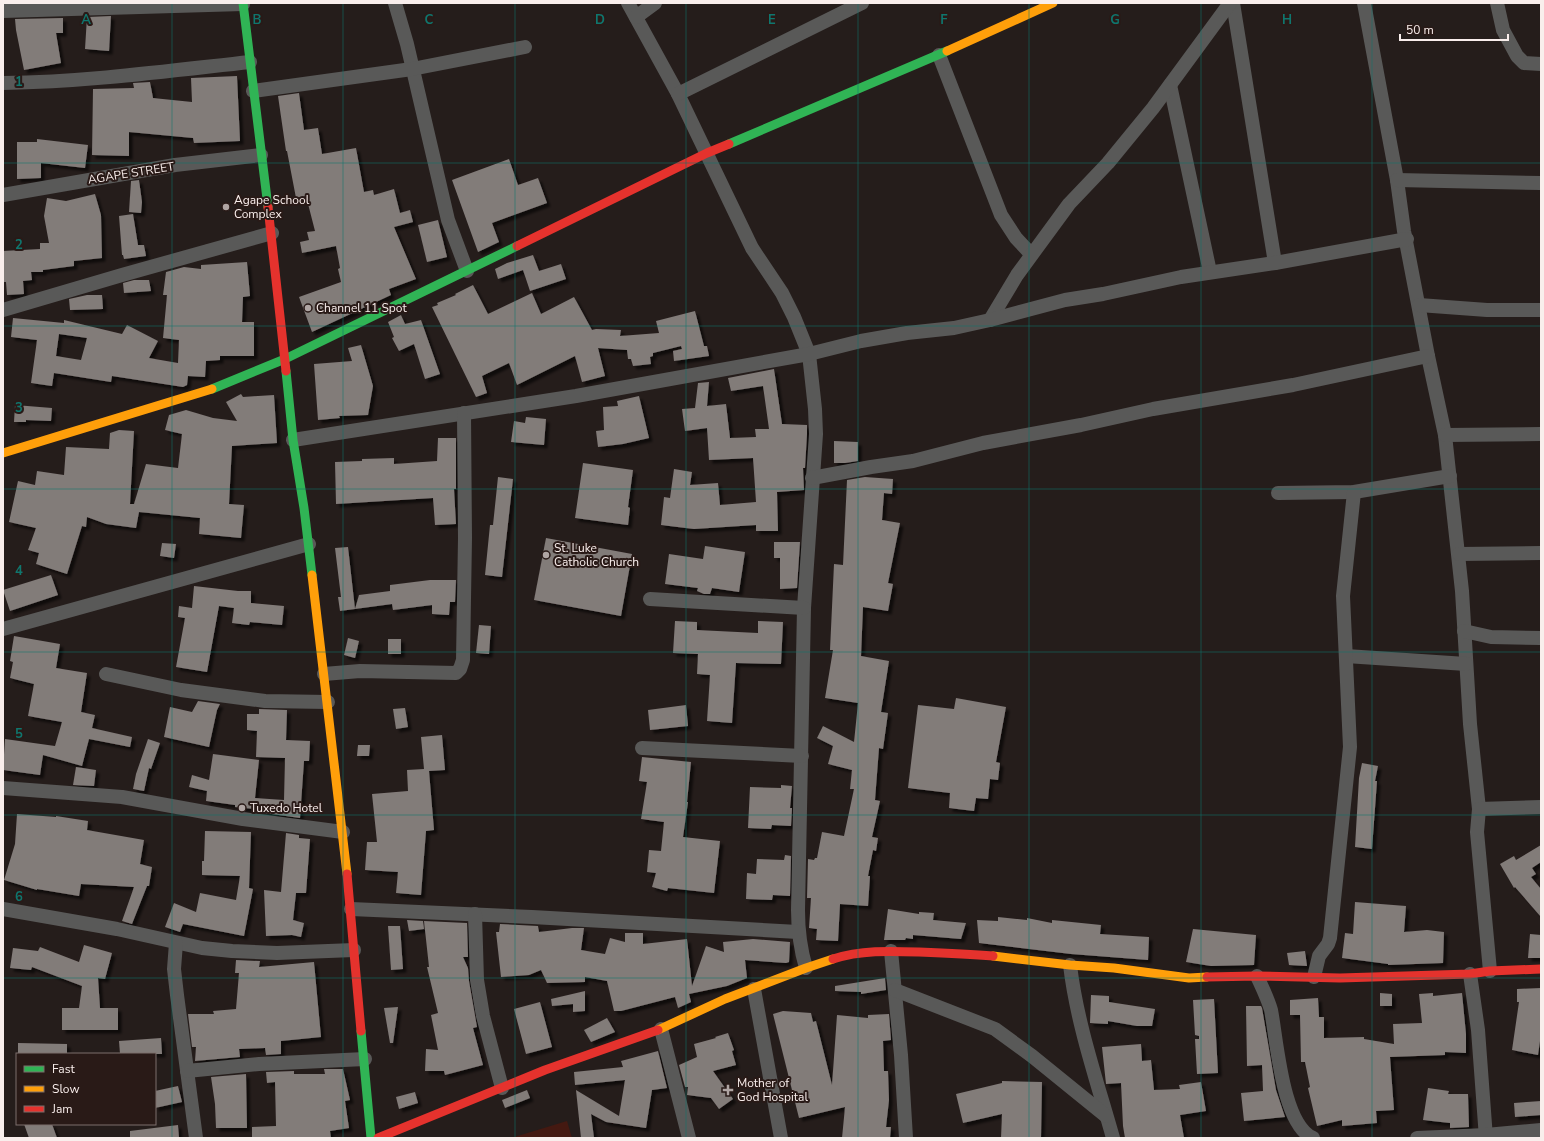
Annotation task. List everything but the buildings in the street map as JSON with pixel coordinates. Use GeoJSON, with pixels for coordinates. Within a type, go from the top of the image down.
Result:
{"type":"FeatureCollection","features":[{"type":"Feature","properties":{"kind":"street"},"geometry":{"type":"LineString","coordinates":[[3,11],[243,3],[253,92],[272,233],[293,440],[309,544],[343,832],[371,1138]]}},
{"type":"Feature","properties":{"kind":"street"},"geometry":{"type":"LineString","coordinates":[[396,3],[448,220],[467,271]]}},
{"type":"Feature","properties":{"kind":"street"},"geometry":{"type":"LineString","coordinates":[[628,3],[678,94],[752,248],[785,299],[809,354],[816,409],[816,434],[804,608],[798,932],[800,950],[806,968]]}},
{"type":"Feature","properties":{"kind":"street"},"geometry":{"type":"LineString","coordinates":[[636,17],[654,3]]}},
{"type":"Feature","properties":{"kind":"street"},"geometry":{"type":"LineString","coordinates":[[678,94],[862,3]]}},
{"type":"Feature","properties":{"kind":"street"},"geometry":{"type":"LineString","coordinates":[[3,453],[183,399],[220,386],[285,359],[707,153],[939,55],[1053,3]]}},
{"type":"Feature","properties":{"kind":"street"},"geometry":{"type":"LineString","coordinates":[[990,320],[1017,275],[1069,204],[1108,163],[1170,85],[1231,3]]}},
{"type":"Feature","properties":{"kind":"street"},"geometry":{"type":"LineString","coordinates":[[1231,3],[1275,263]]}},
{"type":"Feature","properties":{"kind":"street"},"geometry":{"type":"LineString","coordinates":[[1364,3],[1428,356],[1446,435],[1459,554],[1466,664],[1479,809],[1477,832],[1490,971]]}},
{"type":"Feature","properties":{"kind":"street"},"geometry":{"type":"LineString","coordinates":[[1497,3],[1503,30],[1518,56],[1524,63],[1541,64]]}},
{"type":"Feature","properties":{"kind":"street"},"geometry":{"type":"LineString","coordinates":[[253,92],[412,69],[524,46]]}},
{"type":"Feature","properties":{"kind":"street"},"geometry":{"type":"LineString","coordinates":[[939,55],[1001,214],[1016,238],[1032,254]]}},
{"type":"Feature","properties":{"kind":"street"},"geometry":{"type":"LineString","coordinates":[[3,83],[103,78],[250,62]]}},
{"type":"Feature","properties":{"kind":"street"},"geometry":{"type":"LineString","coordinates":[[1170,85],[1210,272]]}},
{"type":"Feature","properties":{"kind":"street","name":"AGAPE STREET"},"geometry":{"type":"LineString","coordinates":[[3,195],[175,166],[261,155]]}},
{"type":"Feature","properties":{"kind":"street"},"geometry":{"type":"LineString","coordinates":[[1397,180],[1541,183]]}},
{"type":"Feature","properties":{"kind":"street"},"geometry":{"type":"LineString","coordinates":[[3,310],[272,233]]}},
{"type":"Feature","properties":{"kind":"street"},"geometry":{"type":"LineString","coordinates":[[293,440],[576,396],[809,354],[861,341],[907,333],[954,328],[1065,300],[1103,294],[1181,277],[1275,263],[1407,239]]}},
{"type":"Feature","properties":{"kind":"street"},"geometry":{"type":"LineString","coordinates":[[1419,306],[1487,310],[1541,310]]}},
{"type":"Feature","properties":{"kind":"street"},"geometry":{"type":"LineString","coordinates":[[812,478],[913,461],[983,443],[1081,425],[1153,409],[1292,385],[1428,356]]}},
{"type":"Feature","properties":{"kind":"street"},"geometry":{"type":"LineString","coordinates":[[324,674],[360,671],[456,673],[460,669],[463,660],[465,538],[464,413]]}},
{"type":"Feature","properties":{"kind":"street"},"geometry":{"type":"LineString","coordinates":[[1446,435],[1541,434]]}},
{"type":"Feature","properties":{"kind":"street"},"geometry":{"type":"LineString","coordinates":[[1278,493],[1354,492],[1450,476]]}},
{"type":"Feature","properties":{"kind":"street"},"geometry":{"type":"LineString","coordinates":[[1314,977],[1320,956],[1330,938],[1349,763],[1350,747],[1343,596],[1354,492]]}},
{"type":"Feature","properties":{"kind":"street"},"geometry":{"type":"LineString","coordinates":[[3,629],[309,544]]}},
{"type":"Feature","properties":{"kind":"street"},"geometry":{"type":"LineString","coordinates":[[1459,554],[1541,553]]}},
{"type":"Feature","properties":{"kind":"street"},"geometry":{"type":"LineString","coordinates":[[650,599],[804,608]]}},
{"type":"Feature","properties":{"kind":"street"},"geometry":{"type":"LineString","coordinates":[[1464,631],[1490,637],[1541,638]]}},
{"type":"Feature","properties":{"kind":"street"},"geometry":{"type":"LineString","coordinates":[[1346,656],[1466,664]]}},
{"type":"Feature","properties":{"kind":"street"},"geometry":{"type":"LineString","coordinates":[[106,674],[189,691],[265,701],[328,702]]}},
{"type":"Feature","properties":{"kind":"street"},"geometry":{"type":"LineString","coordinates":[[642,748],[802,756]]}},
{"type":"Feature","properties":{"kind":"street"},"geometry":{"type":"LineString","coordinates":[[3,788],[122,797],[243,819],[343,832]]}},
{"type":"Feature","properties":{"kind":"street"},"geometry":{"type":"LineString","coordinates":[[1479,809],[1541,807]]}},
{"type":"Feature","properties":{"kind":"street"},"geometry":{"type":"LineString","coordinates":[[3,909],[117,929],[202,948],[277,953],[354,950]]}},
{"type":"Feature","properties":{"kind":"street"},"geometry":{"type":"LineString","coordinates":[[351,909],[476,914],[798,932]]}},
{"type":"Feature","properties":{"kind":"street"},"geometry":{"type":"LineString","coordinates":[[476,914],[477,980],[483,1016],[502,1088]]}},
{"type":"Feature","properties":{"kind":"street"},"geometry":{"type":"LineString","coordinates":[[176,943],[174,969],[176,995],[196,1138]]}},
{"type":"Feature","properties":{"kind":"street"},"geometry":{"type":"LineString","coordinates":[[378,1138],[545,1070],[661,1029],[726,1000],[806,968],[847,955],[875,951],[963,954],[1114,968],[1190,978],[1470,974],[1490,971],[1541,969]]}},
{"type":"Feature","properties":{"kind":"street"},"geometry":{"type":"LineString","coordinates":[[891,951],[901,1055],[906,1138]]}},
{"type":"Feature","properties":{"kind":"street"},"geometry":{"type":"LineString","coordinates":[[1070,965],[1081,1023],[1113,1138]]}},
{"type":"Feature","properties":{"kind":"street"},"geometry":{"type":"LineString","coordinates":[[1470,974],[1478,1030],[1486,1136]]}},
{"type":"Feature","properties":{"kind":"street"},"geometry":{"type":"LineString","coordinates":[[1257,976],[1270,1009],[1276,1049],[1290,1107],[1299,1126],[1308,1136],[1313,1138]]}},
{"type":"Feature","properties":{"kind":"street"},"geometry":{"type":"LineString","coordinates":[[754,989],[782,1138]]}},
{"type":"Feature","properties":{"kind":"street"},"geometry":{"type":"LineString","coordinates":[[894,990],[995,1029],[1032,1056],[1106,1116]]}},
{"type":"Feature","properties":{"kind":"street"},"geometry":{"type":"LineString","coordinates":[[661,1029],[689,1138]]}},
{"type":"Feature","properties":{"kind":"street"},"geometry":{"type":"LineString","coordinates":[[187,1071],[259,1064],[364,1059]]}},
{"type":"Feature","properties":{"kind":"street"},"geometry":{"type":"LineString","coordinates":[[1417,1138],[1486,1136],[1541,1130]]}},
{"type":"Feature","properties":{"kind":"shaded area"},"geometry":{"type":"Polygon","coordinates":[[[567,1121],[572,1138],[511,1138],[567,1121]]]}},
{"type":"Feature","properties":{"kind":"traffic: fast"},"geometry":{"type":"LineString","coordinates":[[243,3],[268,207]]}},
{"type":"Feature","properties":{"kind":"traffic: fast"},"geometry":{"type":"LineString","coordinates":[[729,144],[947,51]]}},
{"type":"Feature","properties":{"kind":"traffic: fast"},"geometry":{"type":"LineString","coordinates":[[212,389],[285,359],[517,246]]}},
{"type":"Feature","properties":{"kind":"traffic: fast"},"geometry":{"type":"LineString","coordinates":[[286,371],[293,440],[304,508],[312,575]]}},
{"type":"Feature","properties":{"kind":"traffic: fast"},"geometry":{"type":"LineString","coordinates":[[361,1031],[371,1138]]}},
{"type":"Feature","properties":{"kind":"traffic: slow"},"geometry":{"type":"LineString","coordinates":[[947,51],[1053,3]]}},
{"type":"Feature","properties":{"kind":"traffic: slow"},"geometry":{"type":"LineString","coordinates":[[3,453],[212,389]]}},
{"type":"Feature","properties":{"kind":"traffic: slow"},"geometry":{"type":"LineString","coordinates":[[312,575],[347,874]]}},
{"type":"Feature","properties":{"kind":"traffic: slow"},"geometry":{"type":"LineString","coordinates":[[993,956],[1070,965],[1114,968],[1189,978],[1207,977]]}},
{"type":"Feature","properties":{"kind":"traffic: slow"},"geometry":{"type":"LineString","coordinates":[[658,1030],[725,999],[833,959]]}},
{"type":"Feature","properties":{"kind":"traffic: jam"},"geometry":{"type":"LineString","coordinates":[[517,246],[707,153],[729,144]]}},
{"type":"Feature","properties":{"kind":"traffic: jam"},"geometry":{"type":"LineString","coordinates":[[268,207],[286,371]]}},
{"type":"Feature","properties":{"kind":"traffic: jam"},"geometry":{"type":"LineString","coordinates":[[347,874],[361,1031]]}},
{"type":"Feature","properties":{"kind":"traffic: jam"},"geometry":{"type":"LineString","coordinates":[[833,959],[854,954],[886,951],[993,956]]}},
{"type":"Feature","properties":{"kind":"traffic: jam"},"geometry":{"type":"LineString","coordinates":[[1207,977],[1257,976],[1340,978],[1470,974],[1490,971],[1541,969]]}},
{"type":"Feature","properties":{"kind":"traffic: jam"},"geometry":{"type":"LineString","coordinates":[[378,1138],[545,1070],[658,1030]]}},
{"type":"Feature","properties":{"kind":"place","name":"Agape School Complex"},"geometry":{"type":"Point","coordinates":[226,207]}},
{"type":"Feature","properties":{"kind":"place","name":"Channel 11 Spot"},"geometry":{"type":"Point","coordinates":[308,308]}},
{"type":"Feature","properties":{"kind":"place","name":"St. Luke Catholic Church"},"geometry":{"type":"Point","coordinates":[546,555]}},
{"type":"Feature","properties":{"kind":"place","name":"Tuxedo Hotel"},"geometry":{"type":"Point","coordinates":[242,808]}},
{"type":"Feature","properties":{"kind":"place","name":"Mother of God Hospital"},"geometry":{"type":"Point","coordinates":[728,1090]}}]}
